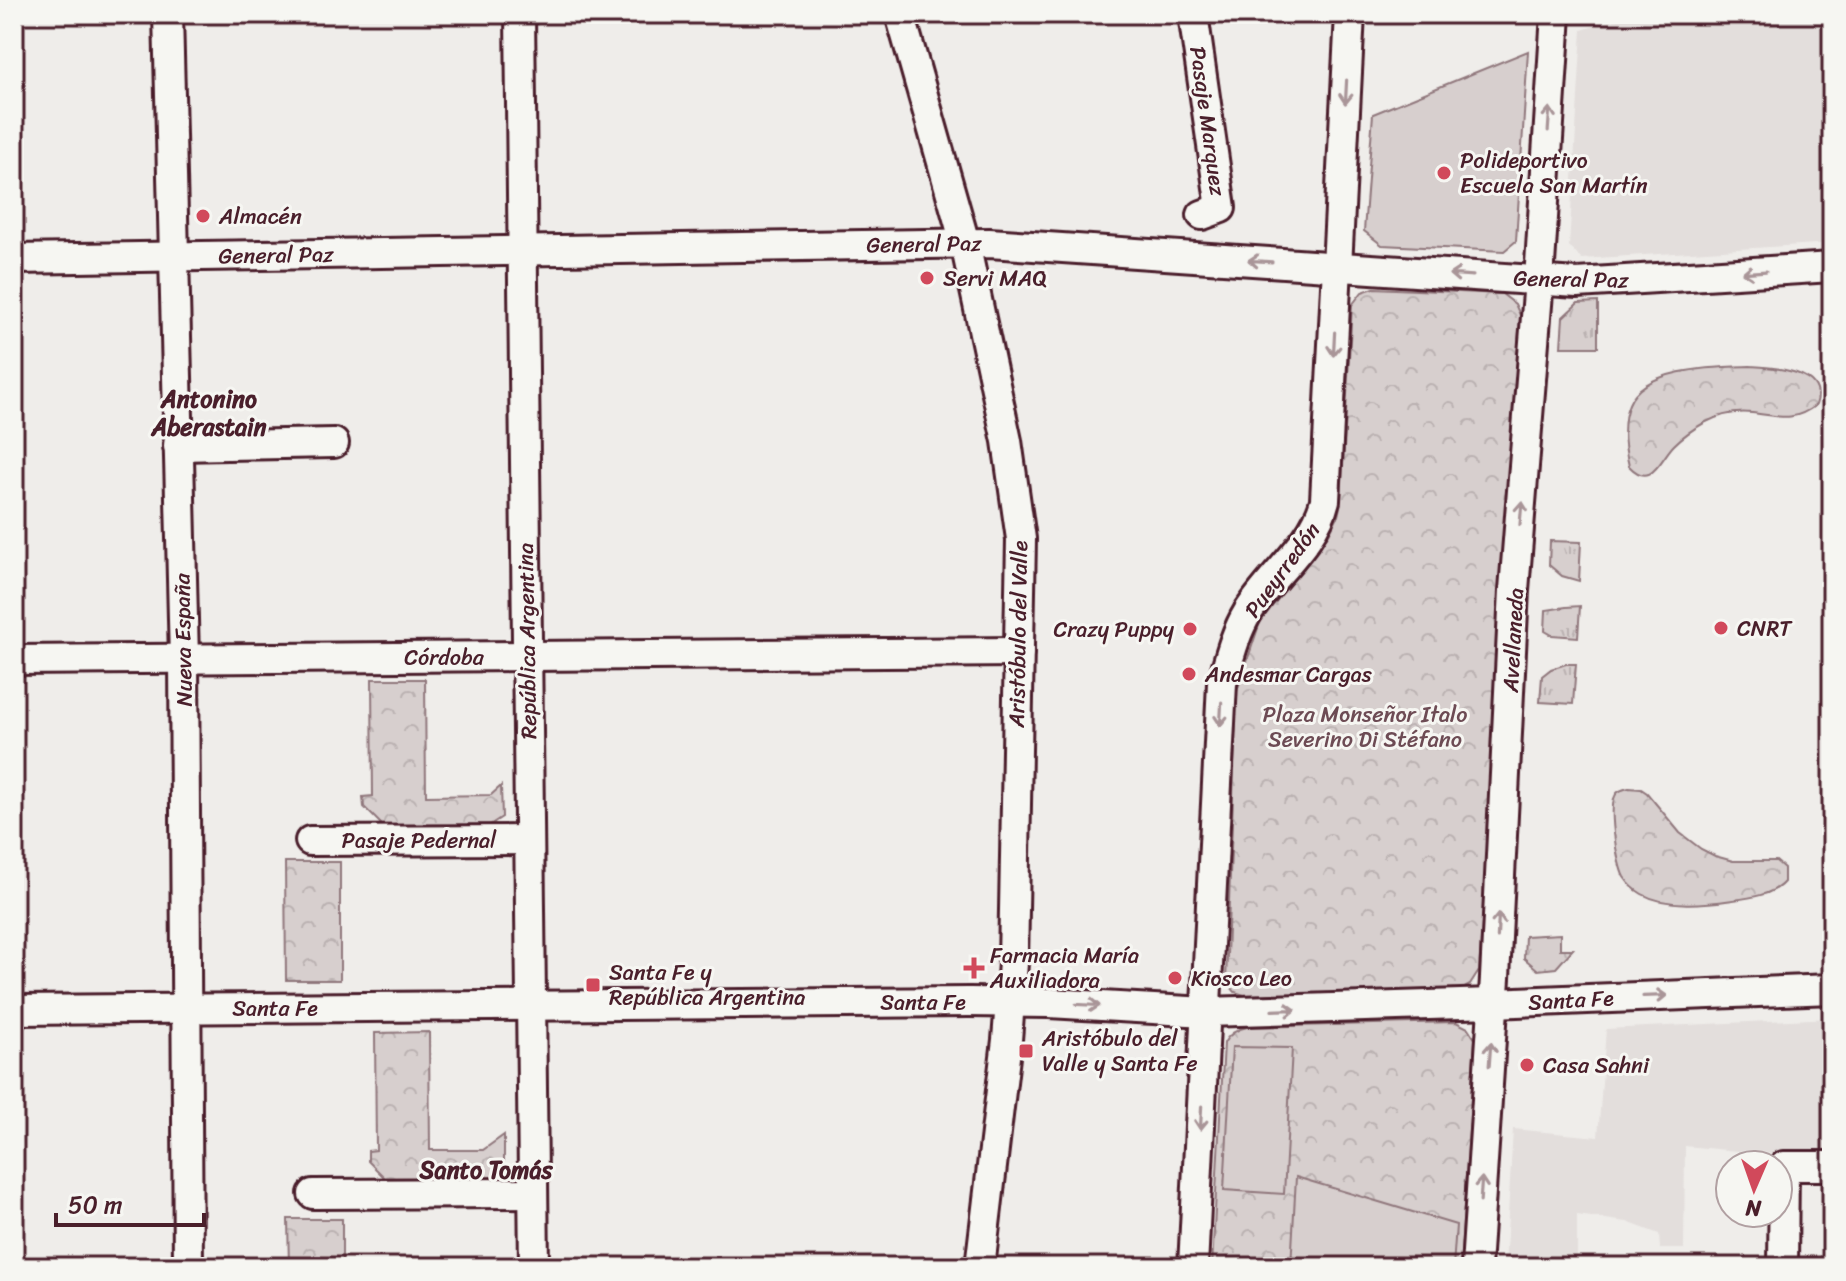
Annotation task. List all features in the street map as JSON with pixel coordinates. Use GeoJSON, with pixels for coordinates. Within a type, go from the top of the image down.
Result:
{"type":"FeatureCollection","features":[{"type":"Feature","properties":{"kind":"street","name":"Nueva España"},"geometry":{"type":"LineString","coordinates":[[168,14],[184,659],[188,1267]]}},
{"type":"Feature","properties":{"kind":"street","name":"República Argentina"},"geometry":{"type":"LineString","coordinates":[[520,14],[534,1267]]}},
{"type":"Feature","properties":{"kind":"street","name":"Aristóbulo del Valle"},"geometry":{"type":"LineString","coordinates":[[900,14],[965,243],[1007,441],[1021,539],[1013,963],[980,1267]]}},
{"type":"Feature","properties":{"kind":"street","name":"Pasaje Marquez"},"geometry":{"type":"LineString","coordinates":[[1193,14],[1221,208],[1202,215]]}},
{"type":"Feature","properties":{"kind":"street","name":"Pueyrredón"},"geometry":{"type":"LineString","coordinates":[[1193,1267],[1222,683],[1247,612],[1318,522],[1323,511],[1327,482],[1350,14]]}},
{"type":"Feature","properties":{"kind":"street","name":"Avellaneda"},"geometry":{"type":"LineString","coordinates":[[1476,1267],[1514,590],[1556,14]]}},
{"type":"Feature","properties":{"kind":"street","name":"General Paz"},"geometry":{"type":"LineString","coordinates":[[14,259],[989,243],[1577,283],[1832,267]]}},
{"type":"Feature","properties":{"kind":"street"},"geometry":{"type":"LineString","coordinates":[[178,446],[334,443]]}},
{"type":"Feature","properties":{"kind":"street","name":"Córdoba"},"geometry":{"type":"LineString","coordinates":[[14,660],[1019,652]]}},
{"type":"Feature","properties":{"kind":"street","name":"Pasaje Pedernal"},"geometry":{"type":"LineString","coordinates":[[310,841],[529,840]]}},
{"type":"Feature","properties":{"kind":"street","name":"Santa Fe"},"geometry":{"type":"LineString","coordinates":[[14,1010],[1049,1003],[1206,1012],[1832,989]]}},
{"type":"Feature","properties":{"kind":"street"},"geometry":{"type":"LineString","coordinates":[[1783,1267],[1784,1166],[1832,1166]]}},
{"type":"Feature","properties":{"kind":"street"},"geometry":{"type":"LineString","coordinates":[[313,1194],[533,1193]]}},
{"type":"Feature","properties":{"kind":"shaded area"},"geometry":{"type":"Polygon","coordinates":[[[1633,14],[1832,14],[1832,243],[1581,259],[1569,246],[1582,30],[1633,14]]]}},
{"type":"Feature","properties":{"kind":"shaded area"},"geometry":{"type":"Polygon","coordinates":[[[1832,1018],[1832,1160],[1794,1156],[1794,1149],[1685,1146],[1684,1249],[1660,1249],[1659,1234],[1627,1222],[1577,1215],[1577,1267],[1505,1267],[1513,1129],[1598,1137],[1606,1029],[1832,1018]]]}},
{"type":"Feature","properties":{"kind":"green space","name":"Polideportivo Escuela San Martín"},"geometry":{"type":"Polygon","coordinates":[[[1528,51],[1516,241],[1504,251],[1382,245],[1364,231],[1373,114],[1528,51]]]}},
{"type":"Feature","properties":{"kind":"green space","name":"Plaza Monseñor Italo Severino Di Stéfano"},"geometry":{"type":"Polygon","coordinates":[[[1374,288],[1502,294],[1515,304],[1520,315],[1479,971],[1470,985],[1459,991],[1244,995],[1235,992],[1226,981],[1237,691],[1260,622],[1329,534],[1338,516],[1352,305],[1362,292],[1374,288]]]}},
{"type":"Feature","properties":{"kind":"green space"},"geometry":{"type":"Polygon","coordinates":[[[1598,302],[1598,347],[1561,347],[1563,317],[1578,303],[1598,302]]]}},
{"type":"Feature","properties":{"kind":"green space"},"geometry":{"type":"Polygon","coordinates":[[[1750,366],[1784,370],[1806,378],[1814,384],[1818,393],[1816,405],[1792,416],[1733,413],[1721,416],[1685,436],[1650,474],[1637,473],[1629,466],[1624,427],[1629,404],[1637,392],[1665,376],[1719,367],[1750,366]]]}},
{"type":"Feature","properties":{"kind":"green space"},"geometry":{"type":"Polygon","coordinates":[[[1550,541],[1581,542],[1579,581],[1562,576],[1549,565],[1550,541]]]}},
{"type":"Feature","properties":{"kind":"green space"},"geometry":{"type":"Polygon","coordinates":[[[1580,606],[1578,637],[1552,635],[1545,631],[1546,610],[1580,606]]]}},
{"type":"Feature","properties":{"kind":"green space"},"geometry":{"type":"Polygon","coordinates":[[[1566,664],[1576,664],[1573,704],[1540,702],[1542,676],[1566,664]]]}},
{"type":"Feature","properties":{"kind":"green space"},"geometry":{"type":"Polygon","coordinates":[[[372,679],[425,679],[426,796],[491,795],[501,786],[502,817],[485,828],[385,828],[364,807],[363,797],[373,796],[372,679]]]}},
{"type":"Feature","properties":{"kind":"green space"},"geometry":{"type":"Polygon","coordinates":[[[1629,788],[1647,793],[1680,833],[1701,849],[1733,861],[1776,861],[1784,868],[1784,882],[1760,895],[1710,903],[1674,903],[1642,894],[1624,877],[1614,834],[1614,799],[1618,792],[1629,788]]]}},
{"type":"Feature","properties":{"kind":"green space"},"geometry":{"type":"Polygon","coordinates":[[[285,862],[340,862],[340,980],[286,980],[285,862]]]}},
{"type":"Feature","properties":{"kind":"green space"},"geometry":{"type":"Polygon","coordinates":[[[1560,934],[1560,949],[1573,949],[1556,968],[1538,970],[1524,958],[1525,936],[1560,934]]]}},
{"type":"Feature","properties":{"kind":"green space"},"geometry":{"type":"Polygon","coordinates":[[[1456,1022],[1468,1028],[1475,1039],[1460,1267],[1212,1267],[1224,1043],[1228,1037],[1247,1027],[1456,1022]]]}},
{"type":"Feature","properties":{"kind":"green space"},"geometry":{"type":"Polygon","coordinates":[[[429,1032],[430,1150],[483,1150],[504,1135],[504,1172],[490,1182],[390,1183],[368,1161],[368,1151],[376,1150],[375,1033],[429,1032]]]}},
{"type":"Feature","properties":{"kind":"green space"},"geometry":{"type":"Polygon","coordinates":[[[1232,1047],[1292,1048],[1284,1194],[1224,1190],[1232,1047]]]}},
{"type":"Feature","properties":{"kind":"green space"},"geometry":{"type":"Polygon","coordinates":[[[1296,1177],[1456,1225],[1453,1267],[1291,1267],[1296,1177]]]}},
{"type":"Feature","properties":{"kind":"green space"},"geometry":{"type":"Polygon","coordinates":[[[288,1219],[342,1219],[342,1267],[289,1267],[288,1219]]]}},
{"type":"Feature","properties":{"kind":"place","name":"Polideportivo Escuela San Martín"},"geometry":{"type":"Point","coordinates":[1444,173]}},
{"type":"Feature","properties":{"kind":"place","name":"Almacén"},"geometry":{"type":"Point","coordinates":[203,216]}},
{"type":"Feature","properties":{"kind":"place","name":"Servi MAQ"},"geometry":{"type":"Point","coordinates":[927,278]}},
{"type":"Feature","properties":{"kind":"place","name":"CNRT"},"geometry":{"type":"Point","coordinates":[1721,628]}},
{"type":"Feature","properties":{"kind":"place","name":"Crazy Puppy"},"geometry":{"type":"Point","coordinates":[1190,629]}},
{"type":"Feature","properties":{"kind":"place","name":"Andesmar Cargas"},"geometry":{"type":"Point","coordinates":[1189,674]}},
{"type":"Feature","properties":{"kind":"place","name":"Farmacia María Auxiliadora"},"geometry":{"type":"Point","coordinates":[974,968]}},
{"type":"Feature","properties":{"kind":"place","name":"Kiosco Leo"},"geometry":{"type":"Point","coordinates":[1175,978]}},
{"type":"Feature","properties":{"kind":"place","name":"Santa Fe y República Argentina"},"geometry":{"type":"Point","coordinates":[593,985]}},
{"type":"Feature","properties":{"kind":"place","name":"Aristóbulo del Valle y Santa Fe"},"geometry":{"type":"Point","coordinates":[1026,1051]}},
{"type":"Feature","properties":{"kind":"place","name":"Casa Sahni"},"geometry":{"type":"Point","coordinates":[1527,1065]}},
{"type":"Feature","properties":{"kind":"district","name":"Antonino Aberastain"},"geometry":{"type":"Point","coordinates":[209,413]}},
{"type":"Feature","properties":{"kind":"district","name":"Santo Tomás"},"geometry":{"type":"Point","coordinates":[486,1170]}}]}
